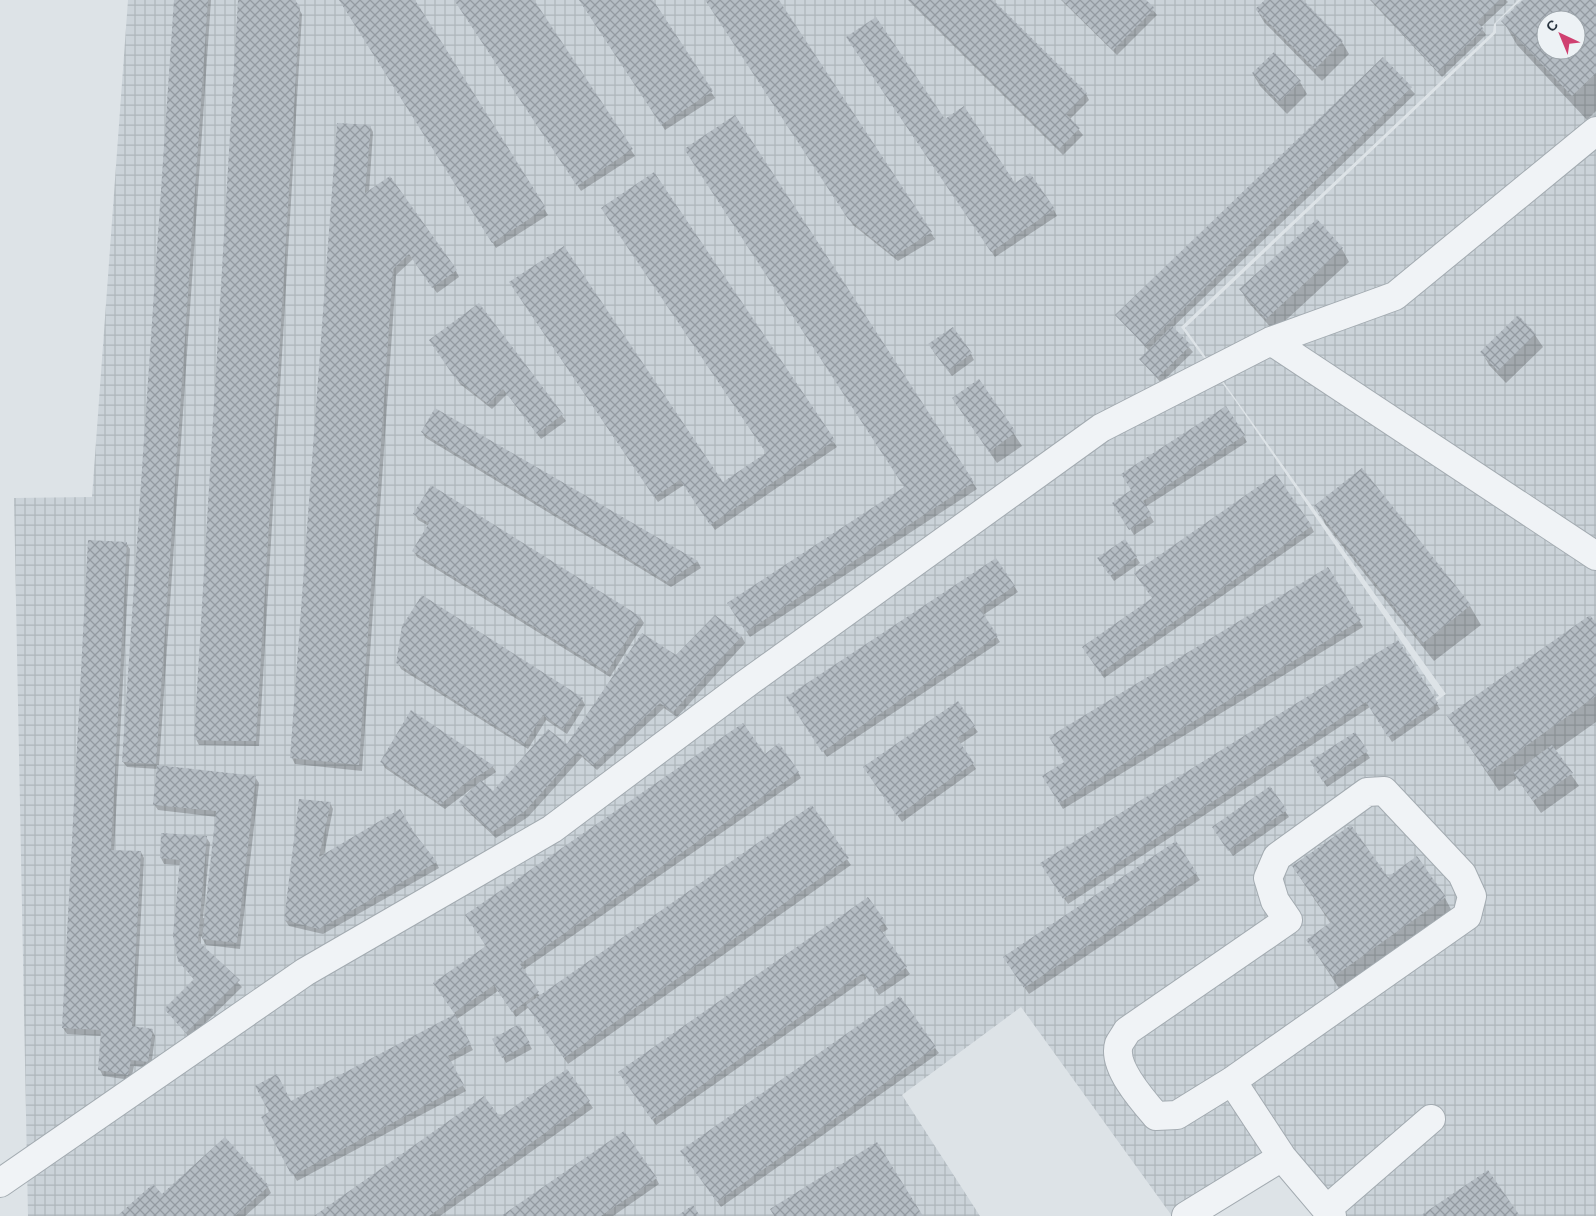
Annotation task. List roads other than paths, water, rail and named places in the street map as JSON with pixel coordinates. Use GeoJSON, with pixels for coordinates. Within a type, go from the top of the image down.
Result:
{"type":"FeatureCollection","features":[{"type":"Feature","properties":{"kind":"lane"},"geometry":{"type":"LineString","coordinates":[[0,1183],[305,972],[552,829],[755,677],[1101,428],[1271,340],[1395,296],[1596,131]]}},
{"type":"Feature","properties":{"kind":"lane"},"geometry":{"type":"LineString","coordinates":[[1271,340],[1596,556]]}},
{"type":"Feature","properties":{"kind":"lane"},"geometry":{"type":"LineString","coordinates":[[1384,791],[1462,874],[1472,896],[1467,916],[1232,1081],[1177,1115],[1156,1116],[1144,1102],[1119,1064],[1119,1045],[1128,1031],[1288,920],[1275,901],[1268,878],[1277,857],[1367,792],[1384,791]]}},
{"type":"Feature","properties":{"kind":"lane"},"geometry":{"type":"LineString","coordinates":[[1232,1081],[1282,1156],[1329,1212],[1431,1119]]}},
{"type":"Feature","properties":{"kind":"lane"},"geometry":{"type":"LineString","coordinates":[[1186,1216],[1282,1156]]}}]}
